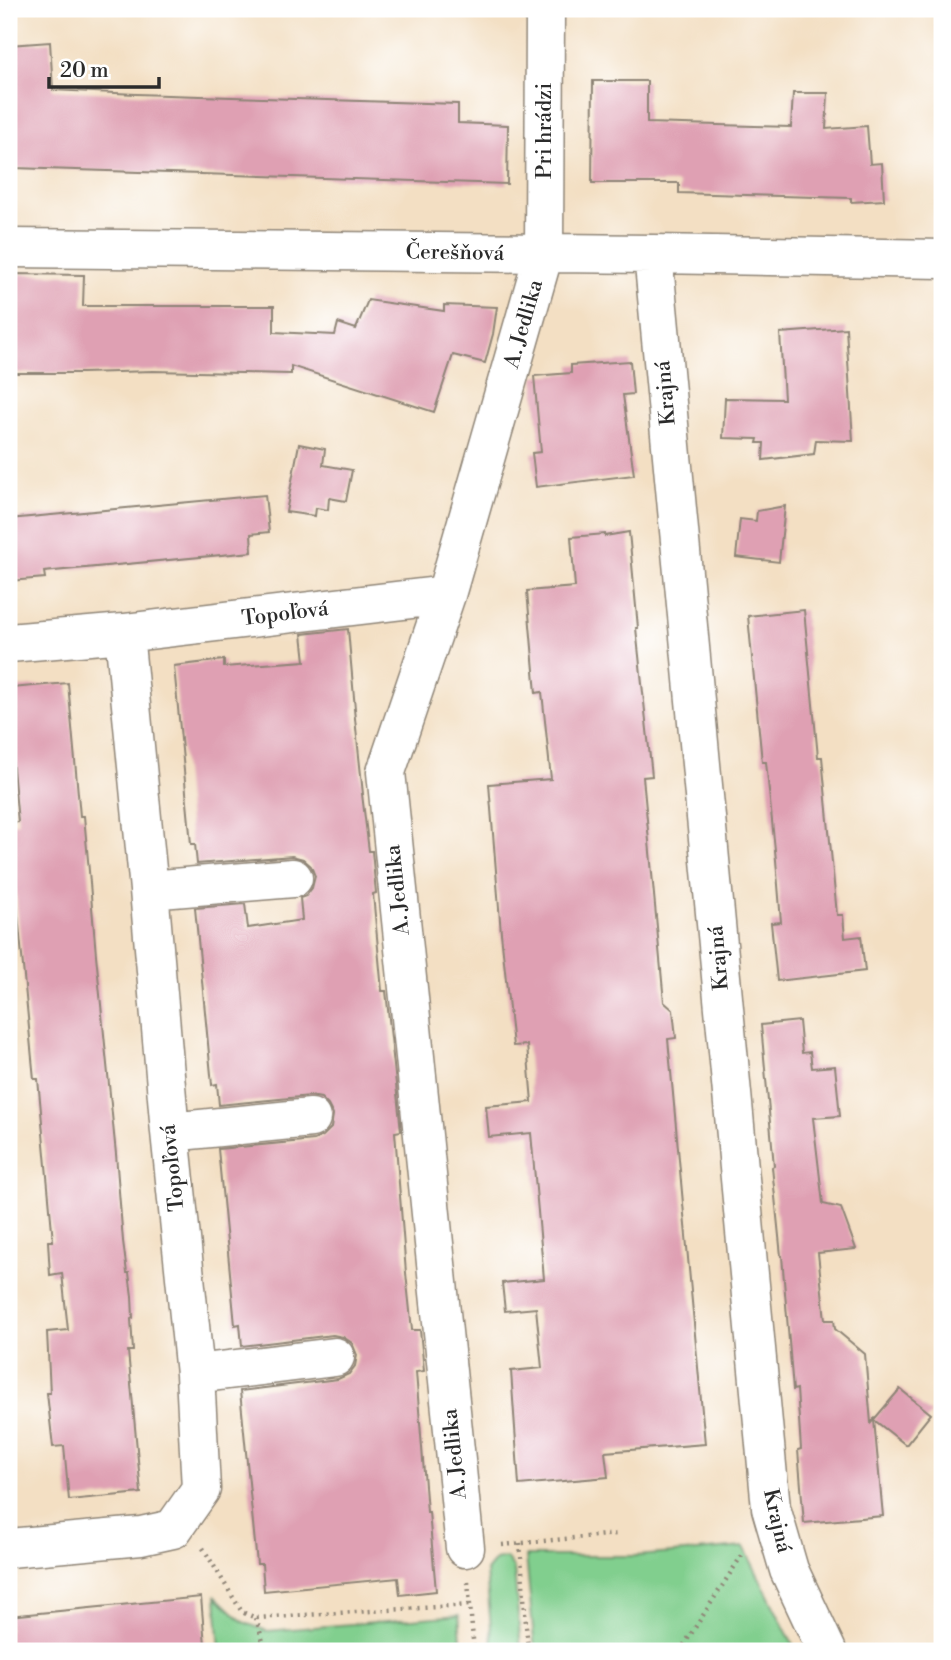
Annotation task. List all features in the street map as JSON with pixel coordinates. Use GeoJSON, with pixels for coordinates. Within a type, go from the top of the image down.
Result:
{"type":"FeatureCollection","features":[{"type":"Feature","properties":{"kind":"street","name":"Pri hrádzi"},"geometry":{"type":"LineString","coordinates":[[544,253],[545,9]]}},
{"type":"Feature","properties":{"kind":"street","name":"Čerešňová"},"geometry":{"type":"LineString","coordinates":[[9,248],[942,259]]}},
{"type":"Feature","properties":{"kind":"street","name":"A. Jedlika"},"geometry":{"type":"LineString","coordinates":[[465,1548],[386,772],[446,594],[544,253]]}},
{"type":"Feature","properties":{"kind":"street","name":"Krajná"},"geometry":{"type":"LineString","coordinates":[[653,254],[771,1508],[789,1570],[827,1651]]}},
{"type":"Feature","properties":{"kind":"street","name":"Topoľová"},"geometry":{"type":"LineString","coordinates":[[9,643],[124,633],[446,594]]}},
{"type":"Feature","properties":{"kind":"street","name":"Topoľová"},"geometry":{"type":"LineString","coordinates":[[9,1548],[141,1536],[173,1529],[201,1489],[195,1374],[124,633]]}},
{"type":"Feature","properties":{"kind":"street"},"geometry":{"type":"LineString","coordinates":[[149,890],[293,878]]}},
{"type":"Feature","properties":{"kind":"street"},"geometry":{"type":"LineString","coordinates":[[170,1132],[311,1118]]}},
{"type":"Feature","properties":{"kind":"street"},"geometry":{"type":"LineString","coordinates":[[195,1374],[335,1357]]}},
{"type":"Feature","properties":{"kind":"path"},"geometry":{"type":"LineString","coordinates":[[680,1651],[771,1508]]}},
{"type":"Feature","properties":{"kind":"path"},"geometry":{"type":"LineString","coordinates":[[474,1651],[465,1548],[616,1534]]}},
{"type":"Feature","properties":{"kind":"path"},"geometry":{"type":"LineString","coordinates":[[197,1538],[242,1612],[256,1618],[470,1605]]}},
{"type":"Feature","properties":{"kind":"path"},"geometry":{"type":"LineString","coordinates":[[520,1543],[528,1651]]}},
{"type":"Feature","properties":{"kind":"path"},"geometry":{"type":"LineString","coordinates":[[256,1618],[268,1651]]}},
{"type":"Feature","properties":{"kind":"green space"},"geometry":{"type":"Polygon","coordinates":[[[744,1547],[796,1651],[535,1651],[526,1556],[637,1556],[744,1547]]]}},
{"type":"Feature","properties":{"kind":"green space"},"geometry":{"type":"Polygon","coordinates":[[[506,1558],[514,1569],[521,1651],[493,1651],[486,1571],[495,1560],[506,1558]]]}},
{"type":"Feature","properties":{"kind":"green space"},"geometry":{"type":"Polygon","coordinates":[[[216,1596],[243,1622],[267,1631],[459,1615],[462,1651],[220,1651],[216,1596]]]}},
{"type":"Feature","properties":{"kind":"building"},"geometry":{"type":"Polygon","coordinates":[[[50,42],[53,90],[458,104],[458,123],[508,125],[507,184],[14,168],[9,45],[50,42]]]}},
{"type":"Feature","properties":{"kind":"building"},"geometry":{"type":"Polygon","coordinates":[[[593,81],[647,81],[647,123],[791,127],[793,93],[828,93],[826,129],[867,126],[870,164],[882,163],[884,200],[851,202],[851,198],[679,193],[679,183],[592,183],[593,81]]]}},
{"type":"Feature","properties":{"kind":"building"},"geometry":{"type":"Polygon","coordinates":[[[12,274],[84,275],[83,306],[274,306],[274,332],[335,335],[338,323],[356,329],[368,300],[444,311],[444,305],[497,307],[485,363],[453,355],[434,412],[291,366],[291,374],[153,371],[9,373],[12,274]]]}},
{"type":"Feature","properties":{"kind":"building"},"geometry":{"type":"Polygon","coordinates":[[[846,328],[853,441],[816,440],[814,454],[763,460],[764,443],[757,443],[758,439],[723,438],[725,398],[784,399],[780,333],[846,328]]]}},
{"type":"Feature","properties":{"kind":"building"},"geometry":{"type":"Polygon","coordinates":[[[630,361],[633,394],[623,395],[634,475],[536,487],[532,453],[541,452],[534,376],[571,373],[571,365],[630,361]]]}},
{"type":"Feature","properties":{"kind":"building"},"geometry":{"type":"Polygon","coordinates":[[[299,444],[325,449],[323,465],[352,470],[346,501],[329,498],[328,510],[316,508],[315,516],[286,512],[299,444]]]}},
{"type":"Feature","properties":{"kind":"building"},"geometry":{"type":"Polygon","coordinates":[[[265,495],[269,532],[251,534],[252,552],[44,572],[45,578],[9,581],[9,519],[265,495]]]}},
{"type":"Feature","properties":{"kind":"building"},"geometry":{"type":"Polygon","coordinates":[[[785,506],[779,562],[736,557],[740,519],[756,521],[757,511],[785,506]]]}},
{"type":"Feature","properties":{"kind":"building"},"geometry":{"type":"Polygon","coordinates":[[[629,532],[652,776],[643,777],[664,1002],[673,1010],[676,1038],[668,1039],[705,1444],[605,1452],[608,1477],[519,1485],[511,1371],[542,1368],[536,1308],[505,1311],[502,1283],[544,1279],[531,1133],[489,1137],[486,1106],[532,1102],[527,1045],[513,1046],[489,784],[551,779],[542,692],[536,693],[527,591],[575,587],[571,537],[629,532]]]}},
{"type":"Feature","properties":{"kind":"building"},"geometry":{"type":"Polygon","coordinates":[[[804,610],[837,915],[843,915],[845,938],[861,936],[865,971],[777,981],[771,923],[781,922],[766,762],[762,762],[748,616],[804,610]]]}},
{"type":"Feature","properties":{"kind":"building"},"geometry":{"type":"Polygon","coordinates":[[[348,629],[362,794],[376,893],[373,894],[382,991],[386,991],[401,1131],[395,1132],[406,1273],[412,1330],[420,1330],[424,1371],[416,1372],[436,1591],[400,1595],[398,1578],[264,1591],[262,1564],[257,1564],[240,1391],[338,1379],[349,1374],[355,1366],[357,1355],[352,1343],[333,1335],[242,1346],[240,1324],[235,1325],[218,1149],[314,1140],[331,1128],[333,1115],[321,1098],[310,1096],[219,1105],[217,1084],[212,1085],[195,908],[245,904],[248,928],[302,920],[300,898],[306,896],[312,888],[315,876],[311,866],[303,859],[292,856],[197,864],[195,844],[191,844],[174,666],[224,660],[224,667],[305,661],[302,634],[348,629]]]}},
{"type":"Feature","properties":{"kind":"building"},"geometry":{"type":"Polygon","coordinates":[[[68,683],[80,816],[84,816],[123,1241],[132,1296],[133,1351],[128,1351],[141,1493],[69,1500],[64,1446],[53,1447],[47,1393],[50,1393],[47,1332],[68,1330],[62,1273],[50,1275],[48,1241],[53,1241],[9,823],[18,822],[10,736],[15,735],[11,688],[68,683]]]}},
{"type":"Feature","properties":{"kind":"building"},"geometry":{"type":"Polygon","coordinates":[[[799,1021],[802,1053],[810,1052],[812,1068],[835,1066],[840,1116],[813,1118],[823,1204],[841,1208],[856,1249],[818,1253],[825,1320],[834,1320],[835,1329],[865,1354],[871,1423],[900,1389],[931,1414],[906,1445],[874,1420],[883,1516],[804,1523],[798,1450],[801,1449],[797,1389],[793,1390],[761,1025],[799,1021]]]}},
{"type":"Feature","properties":{"kind":"building"},"geometry":{"type":"Polygon","coordinates":[[[201,1597],[205,1645],[141,1651],[9,1651],[9,1616],[201,1597]]]}}]}
